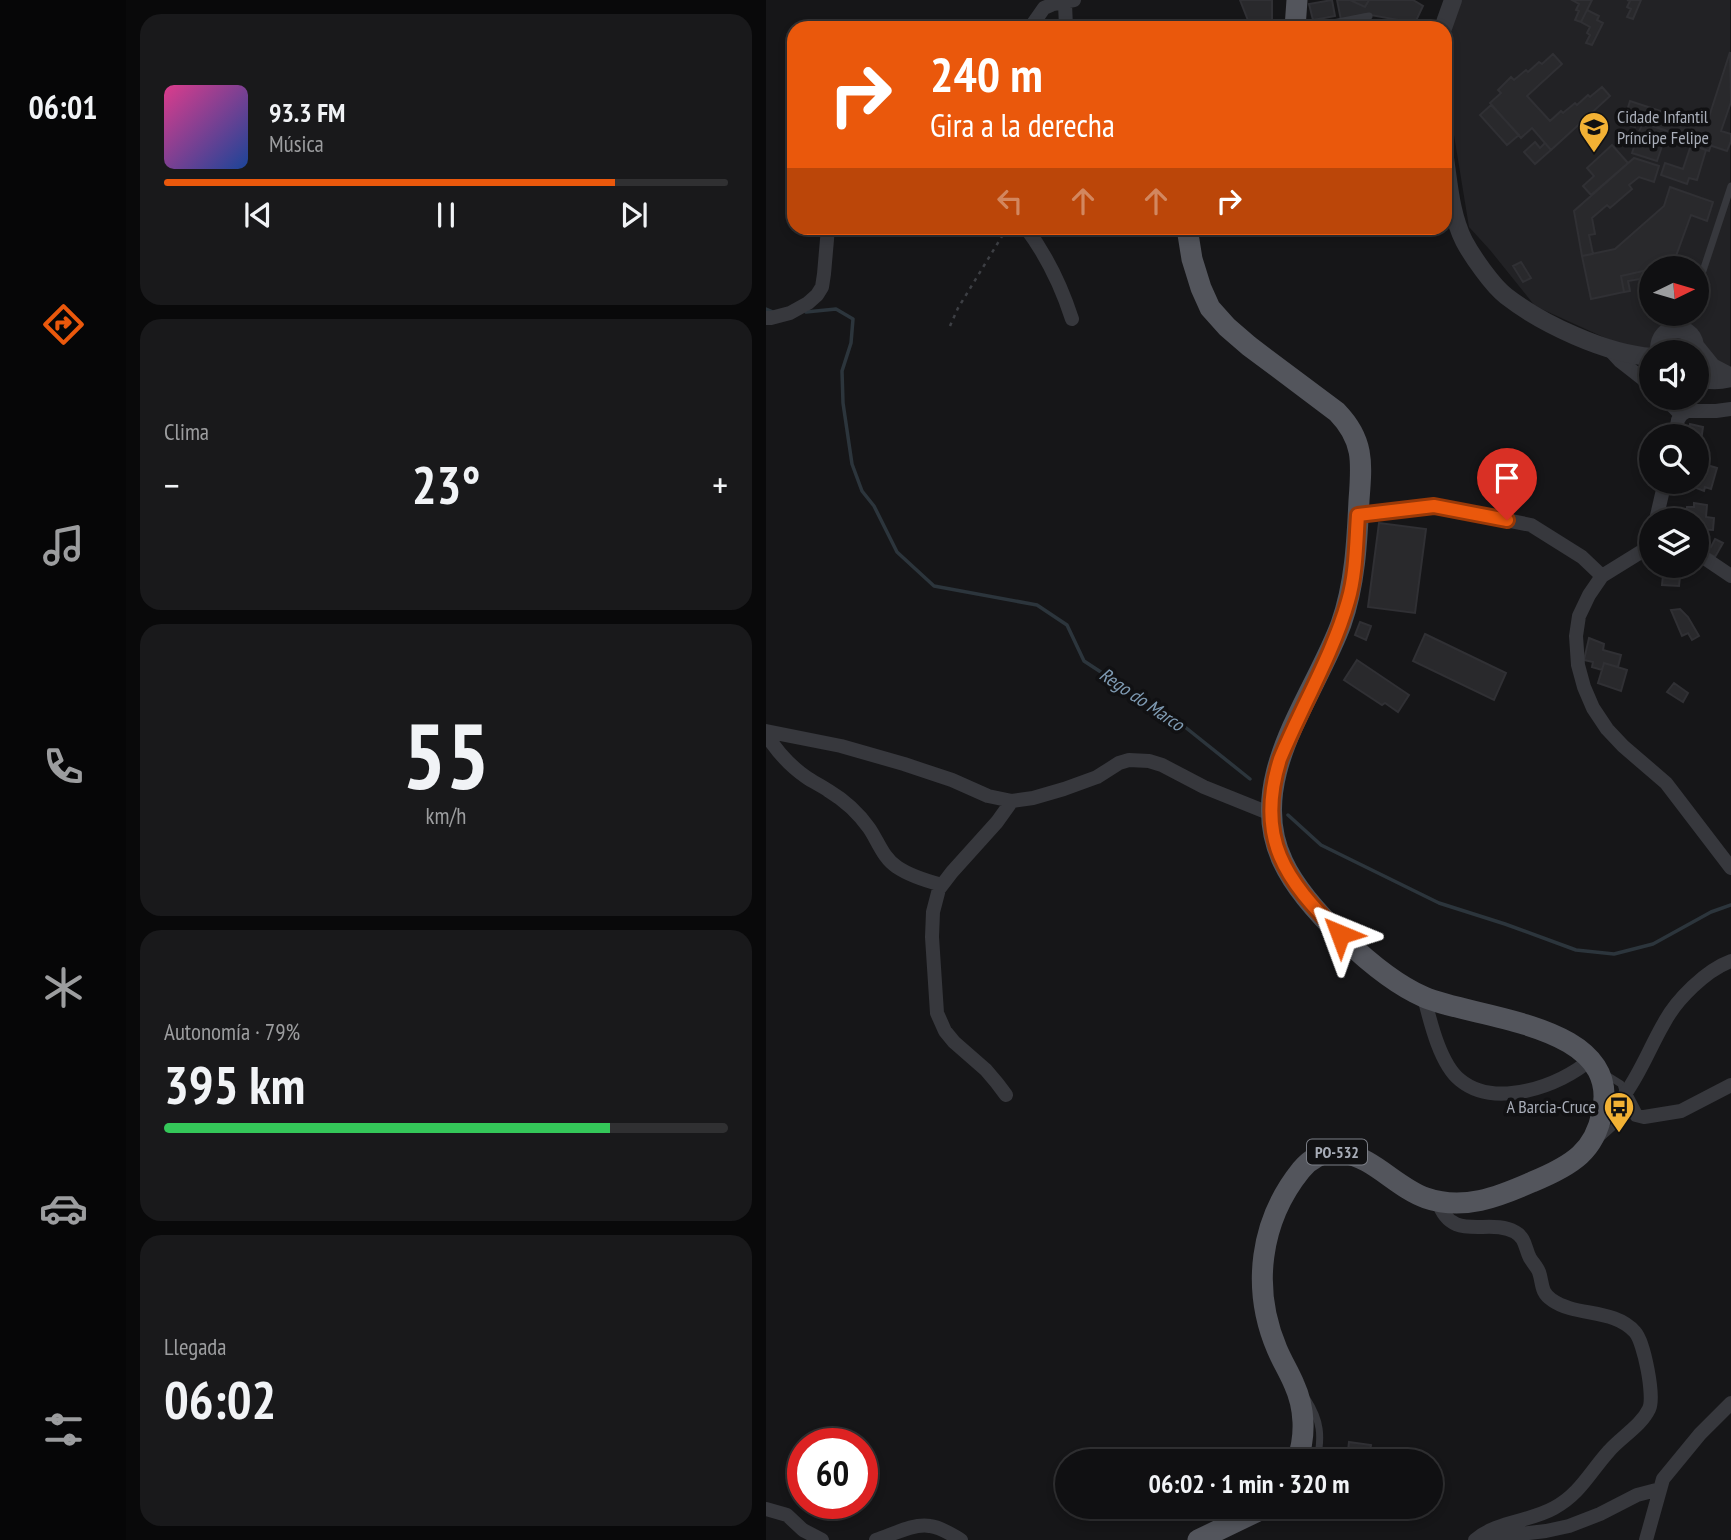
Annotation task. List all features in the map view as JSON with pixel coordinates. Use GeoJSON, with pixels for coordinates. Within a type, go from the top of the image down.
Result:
{"type":"FeatureCollection","features":[{"type":"Feature","properties":{"kind":"main road"},"geometry":{"type":"LineString","coordinates":[[1296,21],[1297,0]]}},
{"type":"Feature","properties":{"kind":"main road"},"geometry":{"type":"LineString","coordinates":[[1188,235],[1192,260],[1210,308],[1241,340],[1337,412],[1349,424],[1360,454],[1354,572],[1349,599],[1340,627],[1273,780],[1271,814],[1276,846],[1284,864],[1304,896],[1352,946],[1387,975],[1424,997],[1562,1038],[1579,1048],[1594,1065]]}},
{"type":"Feature","properties":{"kind":"main road","name":"PO-532"},"geometry":{"type":"LineString","coordinates":[[1300,1449],[1303,1436],[1300,1398],[1278,1352],[1265,1311],[1262,1290],[1269,1230],[1276,1209],[1303,1167],[1323,1154],[1343,1153],[1367,1162],[1425,1198],[1457,1203],[1478,1202],[1499,1196],[1547,1176],[1582,1154],[1591,1142],[1603,1110],[1604,1097],[1602,1083],[1594,1065]]}},
{"type":"Feature","properties":{"kind":"main road"},"geometry":{"type":"LineString","coordinates":[[1198,1540],[1242,1519]]}},
{"type":"Feature","properties":{"kind":"street"},"geometry":{"type":"LineString","coordinates":[[1446,21],[1453,0]]}},
{"type":"Feature","properties":{"kind":"street"},"geometry":{"type":"LineString","coordinates":[[1035,21],[1044,8],[1070,1],[1067,21]]}},
{"type":"Feature","properties":{"kind":"street"},"geometry":{"type":"LineString","coordinates":[[1452,208],[1463,239],[1477,262],[1503,294],[1540,320],[1616,351],[1639,356]]}},
{"type":"Feature","properties":{"kind":"street"},"geometry":{"type":"LineString","coordinates":[[766,318],[790,313],[817,295],[822,287],[827,235]]}},
{"type":"Feature","properties":{"kind":"street"},"geometry":{"type":"LineString","coordinates":[[1031,235],[1046,256],[1072,319]]}},
{"type":"Feature","properties":{"kind":"street"},"geometry":{"type":"LineString","coordinates":[[1664,340],[1678,326]]}},
{"type":"Feature","properties":{"kind":"street"},"geometry":{"type":"LineString","coordinates":[[1616,351],[1639,347]]}},
{"type":"Feature","properties":{"kind":"street"},"geometry":{"type":"LineString","coordinates":[[1616,351],[1619,361],[1639,376]]}},
{"type":"Feature","properties":{"kind":"street"},"geometry":{"type":"LineString","coordinates":[[1709,364],[1730,377]]}},
{"type":"Feature","properties":{"kind":"street"},"geometry":{"type":"LineString","coordinates":[[1709,379],[1718,381],[1730,377]]}},
{"type":"Feature","properties":{"kind":"street"},"geometry":{"type":"LineString","coordinates":[[1677,424],[1681,415],[1687,411],[1730,409]]}},
{"type":"Feature","properties":{"kind":"street"},"geometry":{"type":"LineString","coordinates":[[1676,410],[1681,415]]}},
{"type":"Feature","properties":{"kind":"street"},"geometry":{"type":"LineString","coordinates":[[1358,515],[1434,506],[1531,525],[1582,557],[1602,576]]}},
{"type":"Feature","properties":{"kind":"street"},"geometry":{"type":"LineString","coordinates":[[1639,556],[1602,576],[1588,595],[1579,616],[1576,636],[1578,665],[1584,687],[1593,708],[1607,729],[1666,783],[1730,869]]}},
{"type":"Feature","properties":{"kind":"street"},"geometry":{"type":"LineString","coordinates":[[1709,561],[1730,576]]}},
{"type":"Feature","properties":{"kind":"street"},"geometry":{"type":"LineString","coordinates":[[766,732],[853,749],[952,780],[988,796],[1012,801],[1064,789],[1097,777],[1119,763],[1149,761],[1271,814]]}},
{"type":"Feature","properties":{"kind":"street"},"geometry":{"type":"LineString","coordinates":[[766,732],[773,745],[806,778],[832,792],[869,827],[887,858],[896,867],[942,886]]}},
{"type":"Feature","properties":{"kind":"street"},"geometry":{"type":"LineString","coordinates":[[1006,1096],[986,1070],[954,1042],[936,1013],[932,937],[933,912],[939,889],[1012,801]]}},
{"type":"Feature","properties":{"kind":"street"},"geometry":{"type":"LineString","coordinates":[[1730,961],[1706,976],[1678,1003],[1665,1020],[1637,1078],[1625,1094],[1636,1115],[1644,1117],[1681,1111],[1730,1085]]}},
{"type":"Feature","properties":{"kind":"street"},"geometry":{"type":"LineString","coordinates":[[1424,997],[1430,1022],[1453,1072],[1461,1081],[1476,1089],[1495,1093],[1518,1093],[1559,1081],[1594,1065]]}},
{"type":"Feature","properties":{"kind":"street"},"geometry":{"type":"LineString","coordinates":[[1438,1201],[1442,1212],[1452,1222],[1517,1232],[1525,1241],[1529,1256],[1539,1273],[1541,1288],[1551,1299],[1569,1308],[1612,1317],[1636,1332],[1642,1343],[1652,1390],[1650,1408],[1642,1419],[1608,1451],[1570,1497],[1536,1516],[1485,1531],[1474,1540]]}},
{"type":"Feature","properties":{"kind":"street"},"geometry":{"type":"LineString","coordinates":[[1646,1540],[1663,1479],[1730,1403]]}},
{"type":"Feature","properties":{"kind":"street"},"geometry":{"type":"LineString","coordinates":[[1474,1540],[1569,1526],[1637,1495],[1660,1489]]}},
{"type":"Feature","properties":{"kind":"street"},"geometry":{"type":"LineString","coordinates":[[766,1509],[787,1515],[803,1530],[822,1540]]}},
{"type":"Feature","properties":{"kind":"street"},"geometry":{"type":"LineString","coordinates":[[876,1540],[930,1525],[961,1540]]}},
{"type":"Feature","properties":{"kind":"lane"},"geometry":{"type":"LineString","coordinates":[[1343,21],[1369,16]]}},
{"type":"Feature","properties":{"kind":"lane"},"geometry":{"type":"LineString","coordinates":[[1708,256],[1730,186]]}},
{"type":"Feature","properties":{"kind":"lane"},"geometry":{"type":"LineString","coordinates":[[1582,1154],[1619,1121],[1625,1112],[1625,1094],[1621,1084],[1594,1065]]}},
{"type":"Feature","properties":{"kind":"lane"},"geometry":{"type":"LineString","coordinates":[[1293,1381],[1315,1412],[1321,1431],[1320,1449]]}},
{"type":"Feature","properties":{"kind":"path"},"geometry":{"type":"LineString","coordinates":[[1369,16],[1378,21]]}},
{"type":"Feature","properties":{"kind":"path"},"geometry":{"type":"LineString","coordinates":[[950,326],[1003,235]]}},
{"type":"Feature","properties":{"kind":"shaded area","name":"Cidade Infantil Príncipe Felipe"},"geometry":{"type":"Polygon","coordinates":[[[1460,0],[1730,0],[1730,368],[1712,375],[1709,373],[1709,340],[1639,340],[1639,348],[1612,341],[1535,306],[1469,227],[1452,123],[1452,27],[1460,0]]]}},
{"type":"Feature","properties":{"kind":"building"},"geometry":{"type":"Polygon","coordinates":[[[1240,0],[1272,0],[1272,21],[1248,21],[1240,0]]]}},
{"type":"Feature","properties":{"kind":"building"},"geometry":{"type":"Polygon","coordinates":[[[1332,0],[1335,16],[1313,20],[1309,4],[1332,0]]]}},
{"type":"Feature","properties":{"kind":"building"},"geometry":{"type":"Polygon","coordinates":[[[1337,0],[1350,0],[1365,7],[1369,0],[1413,0],[1423,6],[1416,21],[1365,14],[1341,20],[1337,0]]]}},
{"type":"Feature","properties":{"kind":"building"},"geometry":{"type":"Polygon","coordinates":[[[1350,0],[1369,0],[1365,7],[1350,0]]]}},
{"type":"Feature","properties":{"kind":"building"},"geometry":{"type":"Polygon","coordinates":[[[1572,0],[1592,0],[1581,22],[1575,20],[1579,4],[1572,0]]]}},
{"type":"Feature","properties":{"kind":"building"},"geometry":{"type":"Polygon","coordinates":[[[1627,0],[1641,0],[1633,19],[1627,17],[1631,9],[1627,7],[1630,1],[1627,0]]]}},
{"type":"Feature","properties":{"kind":"building"},"geometry":{"type":"Polygon","coordinates":[[[1587,10],[1599,16],[1597,20],[1603,23],[1592,45],[1586,43],[1590,27],[1581,22],[1587,10]]]}},
{"type":"Feature","properties":{"kind":"building"},"geometry":{"type":"Polygon","coordinates":[[[1730,52],[1731,102],[1721,131],[1731,134],[1727,151],[1625,117],[1630,101],[1706,126],[1730,52]]]}},
{"type":"Feature","properties":{"kind":"building"},"geometry":{"type":"Polygon","coordinates":[[[1553,54],[1562,64],[1527,96],[1550,121],[1561,111],[1563,113],[1575,103],[1577,105],[1602,87],[1610,96],[1551,150],[1532,128],[1521,138],[1490,103],[1501,93],[1498,90],[1511,77],[1514,80],[1539,62],[1542,64],[1553,54]]]}},
{"type":"Feature","properties":{"kind":"building"},"geometry":{"type":"Polygon","coordinates":[[[1491,105],[1519,135],[1507,145],[1480,115],[1491,105]]]}},
{"type":"Feature","properties":{"kind":"building"},"geometry":{"type":"Polygon","coordinates":[[[1625,117],[1637,121],[1635,127],[1623,123],[1625,117]]]}},
{"type":"Feature","properties":{"kind":"building"},"geometry":{"type":"Polygon","coordinates":[[[1643,122],[1665,130],[1662,139],[1639,132],[1643,122]]]}},
{"type":"Feature","properties":{"kind":"building"},"geometry":{"type":"Polygon","coordinates":[[[1639,132],[1664,140],[1657,161],[1632,153],[1639,132]]]}},
{"type":"Feature","properties":{"kind":"building"},"geometry":{"type":"Polygon","coordinates":[[[1692,139],[1711,145],[1709,151],[1691,145],[1692,139]]]}},
{"type":"Feature","properties":{"kind":"building"},"geometry":{"type":"Polygon","coordinates":[[[1535,142],[1540,148],[1545,143],[1551,150],[1535,164],[1524,152],[1535,142]]]}},
{"type":"Feature","properties":{"kind":"building"},"geometry":{"type":"Polygon","coordinates":[[[1612,145],[1628,163],[1591,195],[1583,186],[1594,176],[1587,168],[1612,145]]]}},
{"type":"Feature","properties":{"kind":"building"},"geometry":{"type":"Polygon","coordinates":[[[1691,145],[1706,150],[1697,180],[1689,178],[1687,184],[1661,175],[1665,163],[1683,169],[1691,145]]]}},
{"type":"Feature","properties":{"kind":"building"},"geometry":{"type":"Polygon","coordinates":[[[1634,158],[1659,166],[1654,182],[1639,177],[1629,185],[1632,189],[1610,208],[1607,205],[1592,218],[1595,234],[1589,235],[1593,254],[1582,256],[1574,211],[1634,158]]]}},
{"type":"Feature","properties":{"kind":"building"},"geometry":{"type":"Polygon","coordinates":[[[1670,187],[1713,202],[1707,221],[1691,215],[1676,256],[1639,256],[1639,272],[1621,276],[1624,292],[1591,299],[1582,256],[1615,249],[1664,206],[1670,187]]]}},
{"type":"Feature","properties":{"kind":"building"},"geometry":{"type":"Polygon","coordinates":[[[1521,262],[1531,278],[1523,282],[1513,266],[1521,262]]]}},
{"type":"Feature","properties":{"kind":"building"},"geometry":{"type":"Polygon","coordinates":[[[1639,272],[1639,279],[1628,281],[1630,291],[1624,292],[1621,276],[1639,272]]]}},
{"type":"Feature","properties":{"kind":"building"},"geometry":{"type":"Polygon","coordinates":[[[1709,466],[1717,468],[1711,489],[1709,488],[1709,466]]]}},
{"type":"Feature","properties":{"kind":"building"},"geometry":{"type":"Polygon","coordinates":[[[1694,503],[1707,505],[1707,508],[1687,508],[1694,507],[1694,503]]]}},
{"type":"Feature","properties":{"kind":"building"},"geometry":{"type":"Polygon","coordinates":[[[1709,517],[1714,518],[1713,530],[1709,530],[1709,517]]]}},
{"type":"Feature","properties":{"kind":"building"},"geometry":{"type":"Polygon","coordinates":[[[1379,523],[1426,529],[1415,613],[1368,607],[1379,523]]]}},
{"type":"Feature","properties":{"kind":"building"},"geometry":{"type":"Polygon","coordinates":[[[1715,539],[1723,543],[1715,557],[1709,554],[1709,546],[1711,547],[1715,539]]]}},
{"type":"Feature","properties":{"kind":"building"},"geometry":{"type":"Polygon","coordinates":[[[1663,578],[1680,578],[1679,586],[1662,585],[1663,578]]]}},
{"type":"Feature","properties":{"kind":"building"},"geometry":{"type":"Polygon","coordinates":[[[1680,609],[1699,636],[1692,640],[1688,633],[1682,636],[1671,610],[1680,609]]]}},
{"type":"Feature","properties":{"kind":"building"},"geometry":{"type":"Polygon","coordinates":[[[1360,622],[1371,626],[1366,640],[1355,635],[1360,622]]]}},
{"type":"Feature","properties":{"kind":"building"},"geometry":{"type":"Polygon","coordinates":[[[1425,634],[1506,673],[1494,700],[1413,661],[1425,634]]]}},
{"type":"Feature","properties":{"kind":"building"},"geometry":{"type":"Polygon","coordinates":[[[1589,638],[1604,644],[1603,650],[1621,655],[1618,667],[1604,663],[1602,670],[1592,667],[1593,662],[1584,660],[1589,638]]]}},
{"type":"Feature","properties":{"kind":"building"},"geometry":{"type":"Polygon","coordinates":[[[1357,660],[1409,695],[1398,712],[1385,703],[1382,705],[1344,680],[1357,660]]]}},
{"type":"Feature","properties":{"kind":"building"},"geometry":{"type":"Polygon","coordinates":[[[1604,663],[1627,670],[1621,691],[1598,683],[1604,663]]]}},
{"type":"Feature","properties":{"kind":"building"},"geometry":{"type":"Polygon","coordinates":[[[1674,683],[1688,693],[1683,702],[1667,692],[1674,683]]]}},
{"type":"Feature","properties":{"kind":"building"},"geometry":{"type":"Polygon","coordinates":[[[1349,1442],[1371,1445],[1370,1449],[1348,1449],[1349,1442]]]}},
{"type":"Feature","properties":{"kind":"waterway","name":"Rego do Marco"},"geometry":{"type":"LineString","coordinates":[[766,309],[773,312]]}},
{"type":"Feature","properties":{"kind":"waterway","name":"Rego do Marco"},"geometry":{"type":"LineString","coordinates":[[806,312],[836,309],[853,319],[851,343],[842,371],[843,403],[852,464],[862,491],[874,506],[897,552],[934,586],[1037,605],[1067,625],[1084,661],[1185,727],[1250,779]]}},
{"type":"Feature","properties":{"kind":"waterway","name":"Rego do Marco"},"geometry":{"type":"LineString","coordinates":[[1288,815],[1321,845],[1439,903],[1576,950],[1614,954],[1653,944],[1711,912],[1731,905]]}},
{"type":"Feature","properties":{"kind":"place","name":"Cidade Infantil Príncipe Felipe"},"geometry":{"type":"Point","coordinates":[1594,154]}},
{"type":"Feature","properties":{"kind":"place","name":"A Barcia-Cruce"},"geometry":{"type":"Point","coordinates":[1619,1134]}},
{"type":"Feature","properties":{"kind":"route"},"geometry":{"type":"LineString","coordinates":[[1340,934],[1304,896],[1284,864],[1276,846],[1271,797],[1280,759],[1340,627],[1349,599],[1358,515],[1434,506],[1507,520]]}}]}
